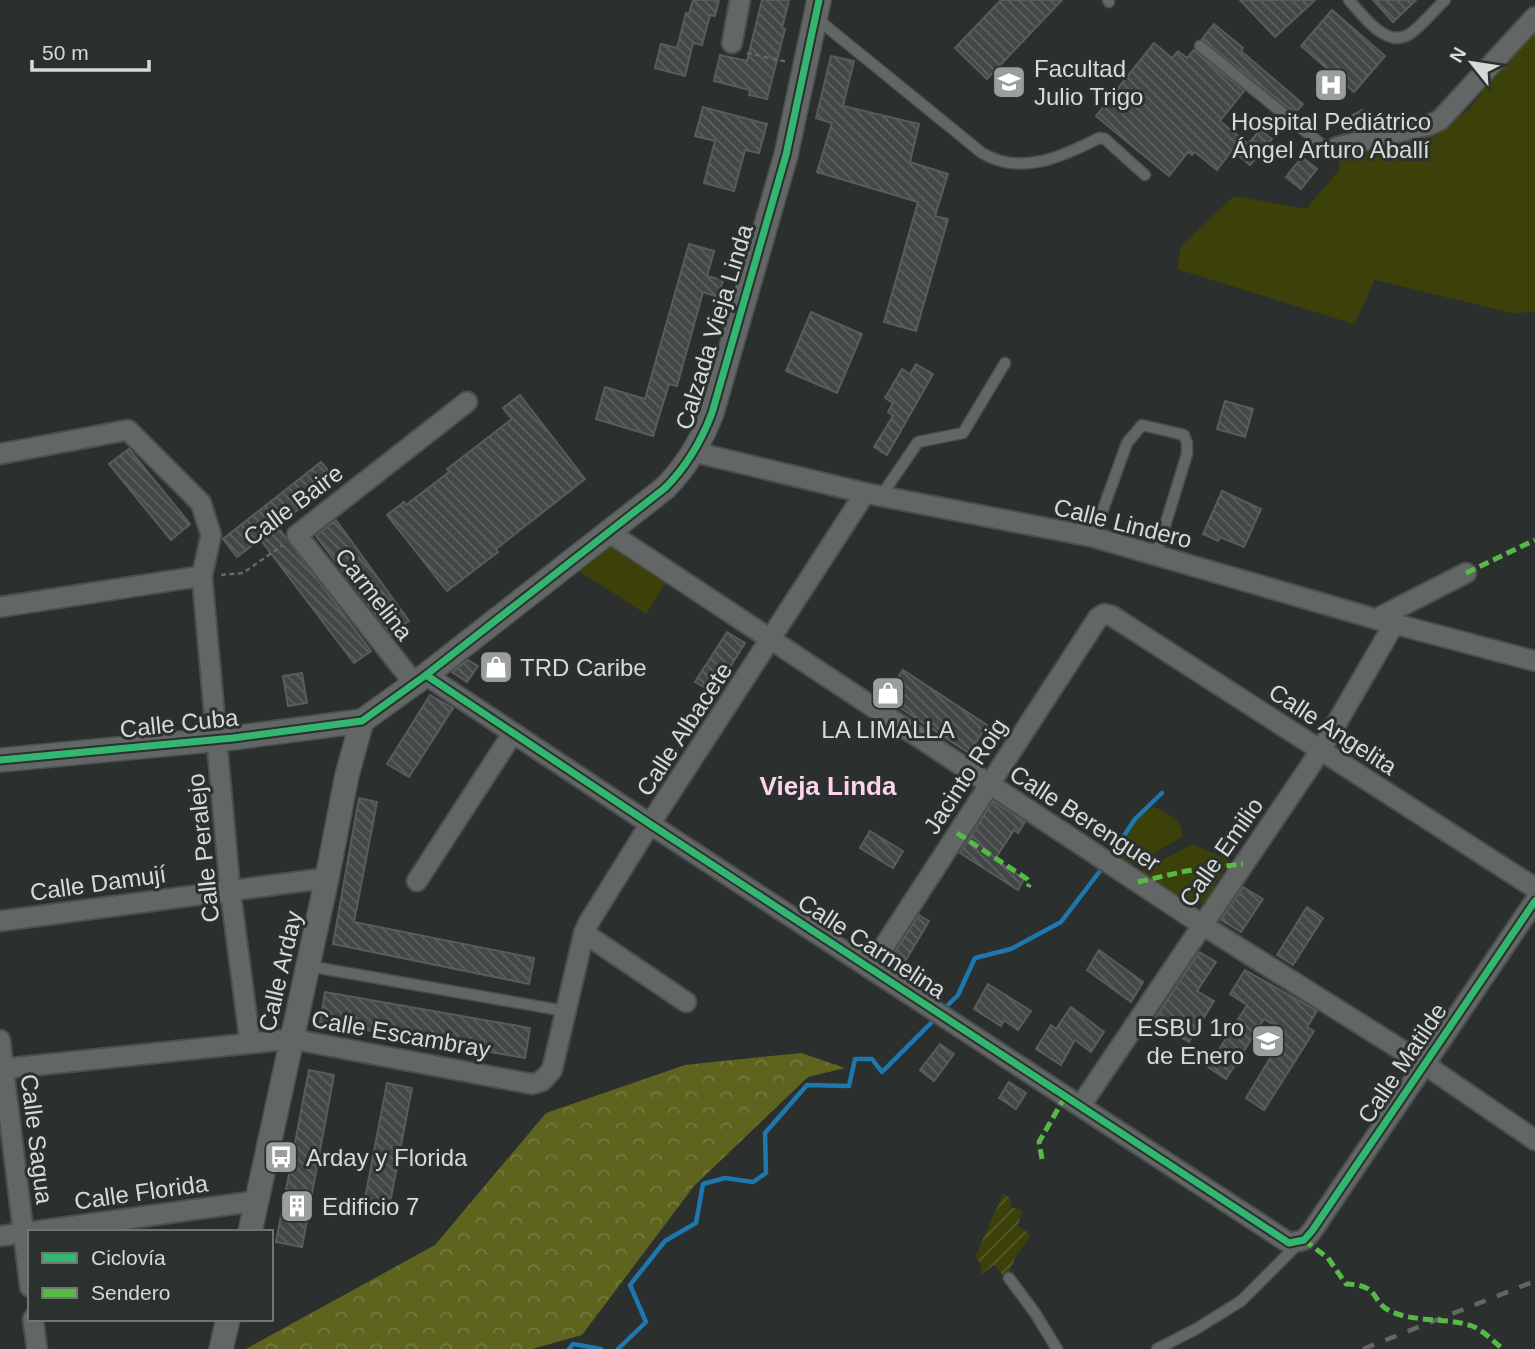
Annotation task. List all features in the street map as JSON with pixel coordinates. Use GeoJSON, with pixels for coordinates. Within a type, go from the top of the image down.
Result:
{"type":"FeatureCollection","features":[{"type":"Feature","properties":{"kind":"street"},"geometry":{"type":"LineString","coordinates":[[732,43],[740,0]]}},
{"type":"Feature","properties":{"kind":"street","name":"Calzada Vieja Linda"},"geometry":{"type":"LineString","coordinates":[[362,721],[610,533],[665,488],[680,473],[694,452],[712,413],[786,155],[818,9]]}},
{"type":"Feature","properties":{"kind":"street"},"geometry":{"type":"LineString","coordinates":[[1337,147],[1440,120],[1535,17]]}},
{"type":"Feature","properties":{"kind":"street","name":"Calle Baire"},"geometry":{"type":"LineString","coordinates":[[297,535],[467,402]]}},
{"type":"Feature","properties":{"kind":"street","name":"Calle Peralejo"},"geometry":{"type":"LineString","coordinates":[[0,454],[128,430],[201,503],[211,535],[202,576],[230,889],[250,1042]]}},
{"type":"Feature","properties":{"kind":"street","name":"Calle Lindero"},"geometry":{"type":"LineString","coordinates":[[694,452],[873,495],[1093,537],[1535,661]]}},
{"type":"Feature","properties":{"kind":"street","name":"Calle Albacete"},"geometry":{"type":"LineString","coordinates":[[542,1081],[549,1075],[554,1062],[584,933],[650,824],[771,641],[873,495]]}},
{"type":"Feature","properties":{"kind":"street","name":"Calle Berenguer"},"geometry":{"type":"LineString","coordinates":[[610,533],[1201,924],[1424,1064],[1535,1140]]}},
{"type":"Feature","properties":{"kind":"street","name":"Carmelina"},"geometry":{"type":"LineString","coordinates":[[297,535],[420,679]]}},
{"type":"Feature","properties":{"kind":"street"},"geometry":{"type":"LineString","coordinates":[[1385,621],[1466,573]]}},
{"type":"Feature","properties":{"kind":"street"},"geometry":{"type":"LineString","coordinates":[[0,607],[202,576]]}},
{"type":"Feature","properties":{"kind":"street","name":"Calle Angelita"},"geometry":{"type":"LineString","coordinates":[[1104,614],[1112,616],[1535,888]]}},
{"type":"Feature","properties":{"kind":"street","name":"Jacinto Roig"},"geometry":{"type":"LineString","coordinates":[[870,968],[1098,618],[1104,614]]}},
{"type":"Feature","properties":{"kind":"street","name":"Calle Emilio"},"geometry":{"type":"LineString","coordinates":[[1081,1105],[1321,750],[1385,621]]}},
{"type":"Feature","properties":{"kind":"street","name":"Calle Carmelina"},"geometry":{"type":"LineString","coordinates":[[420,679],[513,733],[1081,1105],[1283,1241],[1299,1243]]}},
{"type":"Feature","properties":{"kind":"street","name":"Calle Cuba"},"geometry":{"type":"LineString","coordinates":[[0,760],[217,739],[362,721]]}},
{"type":"Feature","properties":{"kind":"street","name":"Calle Arday"},"geometry":{"type":"LineString","coordinates":[[250,1230],[347,775],[362,721]]}},
{"type":"Feature","properties":{"kind":"street"},"geometry":{"type":"LineString","coordinates":[[417,881],[513,733]]}},
{"type":"Feature","properties":{"kind":"street","name":"Calle Damují"},"geometry":{"type":"LineString","coordinates":[[0,921],[327,878]]}},
{"type":"Feature","properties":{"kind":"street","name":"Calle Matilde"},"geometry":{"type":"LineString","coordinates":[[1299,1243],[1312,1231],[1535,901]]}},
{"type":"Feature","properties":{"kind":"street"},"geometry":{"type":"LineString","coordinates":[[584,933],[686,1002]]}},
{"type":"Feature","properties":{"kind":"street","name":"Calle Escambray"},"geometry":{"type":"LineString","coordinates":[[2,1069],[292,1039],[532,1083],[542,1081]]}},
{"type":"Feature","properties":{"kind":"street","name":"Calle Sagua"},"geometry":{"type":"LineString","coordinates":[[0,1040],[2,1069],[28,1232]]}},
{"type":"Feature","properties":{"kind":"street","name":"Calle Florida"},"geometry":{"type":"LineString","coordinates":[[43,1230],[257,1202]]}},
{"type":"Feature","properties":{"kind":"street","name":"Calle Florida"},"geometry":{"type":"LineString","coordinates":[[0,1236],[28,1232]]}},
{"type":"Feature","properties":{"kind":"street"},"geometry":{"type":"LineString","coordinates":[[33,1321],[37,1349]]}},
{"type":"Feature","properties":{"kind":"street"},"geometry":{"type":"LineString","coordinates":[[221,1349],[228,1321]]}},
{"type":"Feature","properties":{"kind":"lane"},"geometry":{"type":"LineString","coordinates":[[1349,0],[1382,34],[1394,38],[1407,36],[1445,0]]}},
{"type":"Feature","properties":{"kind":"lane"},"geometry":{"type":"LineString","coordinates":[[818,9],[982,153],[996,162],[1021,164],[1042,161],[1099,138],[1105,139],[1144,174]]}},
{"type":"Feature","properties":{"kind":"lane"},"geometry":{"type":"LineString","coordinates":[[1200,46],[1321,144],[1337,147]]}},
{"type":"Feature","properties":{"kind":"lane"},"geometry":{"type":"LineString","coordinates":[[873,495],[918,442],[963,433],[1005,363]]}},
{"type":"Feature","properties":{"kind":"lane"},"geometry":{"type":"LineString","coordinates":[[1093,537],[1127,443],[1134,432],[1142,425],[1184,435],[1187,454],[1156,555]]}},
{"type":"Feature","properties":{"kind":"lane"},"geometry":{"type":"LineString","coordinates":[[308,966],[565,1011]]}},
{"type":"Feature","properties":{"kind":"lane","name":"Calle Matilde"},"geometry":{"type":"LineString","coordinates":[[1157,1349],[1241,1301],[1299,1243]]}},
{"type":"Feature","properties":{"kind":"lane"},"geometry":{"type":"LineString","coordinates":[[1009,1278],[1057,1349]]}},
{"type":"Feature","properties":{"kind":"path"},"geometry":{"type":"LineString","coordinates":[[732,43],[732,49],[805,66]]}},
{"type":"Feature","properties":{"kind":"green space"},"geometry":{"type":"Polygon","coordinates":[[[1535,22],[1535,312],[1512,313],[1375,280],[1354,324],[1177,269],[1181,246],[1234,196],[1306,209],[1340,169],[1337,147],[1436,130],[1468,111],[1535,22]]]}},
{"type":"Feature","properties":{"kind":"green space"},"geometry":{"type":"Polygon","coordinates":[[[608,539],[668,579],[646,614],[574,568],[608,539]]]}},
{"type":"Feature","properties":{"kind":"green space"},"geometry":{"type":"Polygon","coordinates":[[[1155,807],[1178,822],[1182,837],[1132,866],[1113,855],[1141,814],[1155,807]]]}},
{"type":"Feature","properties":{"kind":"green space"},"geometry":{"type":"Polygon","coordinates":[[[1193,844],[1229,861],[1205,902],[1195,906],[1141,871],[1193,844]]]}},
{"type":"Feature","properties":{"kind":"green space"},"geometry":{"type":"Polygon","coordinates":[[[801,1053],[845,1068],[808,1077],[694,1186],[582,1335],[532,1349],[246,1349],[435,1245],[546,1113],[685,1065],[801,1053]]]}},
{"type":"Feature","properties":{"kind":"green space"},"geometry":{"type":"Polygon","coordinates":[[[1003,1194],[1010,1198],[1011,1207],[1022,1210],[1018,1226],[1031,1235],[1015,1258],[1008,1276],[1004,1277],[994,1265],[982,1274],[980,1262],[975,1257],[1003,1194]]]}},
{"type":"Feature","properties":{"kind":"building"},"geometry":{"type":"Polygon","coordinates":[[[693,0],[719,0],[715,16],[710,15],[702,45],[693,43],[685,76],[655,68],[661,44],[677,48],[686,13],[689,14],[693,0]]]}},
{"type":"Feature","properties":{"kind":"building"},"geometry":{"type":"Polygon","coordinates":[[[762,0],[789,0],[782,28],[785,29],[767,99],[749,95],[750,90],[714,81],[720,55],[747,61],[762,0]]]}},
{"type":"Feature","properties":{"kind":"building"},"geometry":{"type":"Polygon","coordinates":[[[1001,0],[1062,0],[987,79],[955,48],[1001,0]]]}},
{"type":"Feature","properties":{"kind":"building"},"geometry":{"type":"Polygon","coordinates":[[[1240,0],[1315,0],[1275,37],[1240,0]]]}},
{"type":"Feature","properties":{"kind":"building"},"geometry":{"type":"Polygon","coordinates":[[[1373,0],[1416,0],[1393,22],[1373,0]]]}},
{"type":"Feature","properties":{"kind":"building"},"geometry":{"type":"Polygon","coordinates":[[[1332,10],[1385,56],[1354,92],[1301,46],[1332,10]]]}},
{"type":"Feature","properties":{"kind":"building"},"geometry":{"type":"Polygon","coordinates":[[[1214,24],[1303,104],[1295,113],[1202,39],[1214,24]]]}},
{"type":"Feature","properties":{"kind":"building"},"geometry":{"type":"Polygon","coordinates":[[[1154,43],[1172,58],[1178,51],[1187,58],[1194,50],[1244,91],[1220,121],[1248,144],[1260,130],[1272,139],[1250,165],[1232,150],[1217,170],[1195,152],[1192,155],[1188,152],[1169,176],[1096,116],[1154,43]]]}},
{"type":"Feature","properties":{"kind":"building"},"geometry":{"type":"Polygon","coordinates":[[[831,56],[854,61],[843,106],[919,124],[910,162],[948,174],[935,216],[948,219],[916,331],[884,322],[918,202],[817,172],[832,123],[816,118],[831,56]]]}},
{"type":"Feature","properties":{"kind":"building"},"geometry":{"type":"Polygon","coordinates":[[[703,107],[767,124],[759,153],[745,150],[734,191],[704,183],[715,141],[695,136],[703,107]]]}},
{"type":"Feature","properties":{"kind":"building"},"geometry":{"type":"Polygon","coordinates":[[[1362,110],[1370,123],[1358,129],[1351,116],[1362,110]]]}},
{"type":"Feature","properties":{"kind":"building"},"geometry":{"type":"Polygon","coordinates":[[[1302,157],[1317,169],[1301,189],[1286,177],[1302,157]]]}},
{"type":"Feature","properties":{"kind":"building"},"geometry":{"type":"Polygon","coordinates":[[[689,244],[714,251],[707,276],[723,280],[718,297],[703,292],[677,386],[669,384],[653,436],[596,419],[605,387],[645,399],[689,244]]]}},
{"type":"Feature","properties":{"kind":"building"},"geometry":{"type":"Polygon","coordinates":[[[811,312],[862,334],[837,393],[786,371],[811,312]]]}},
{"type":"Feature","properties":{"kind":"building"},"geometry":{"type":"Polygon","coordinates":[[[916,364],[933,374],[887,455],[874,447],[893,416],[888,412],[893,403],[885,398],[902,369],[910,374],[916,364]]]}},
{"type":"Feature","properties":{"kind":"building"},"geometry":{"type":"Polygon","coordinates":[[[520,395],[585,479],[447,591],[387,515],[404,502],[406,505],[449,472],[447,469],[512,419],[503,408],[520,395]]]}},
{"type":"Feature","properties":{"kind":"building"},"geometry":{"type":"Polygon","coordinates":[[[1225,401],[1253,409],[1245,437],[1217,429],[1225,401]]]}},
{"type":"Feature","properties":{"kind":"building"},"geometry":{"type":"Polygon","coordinates":[[[129,449],[190,524],[171,540],[109,464],[129,449]]]}},
{"type":"Feature","properties":{"kind":"building"},"geometry":{"type":"Polygon","coordinates":[[[321,462],[336,480],[277,526],[371,651],[354,663],[260,539],[237,557],[223,539],[321,462]]]}},
{"type":"Feature","properties":{"kind":"building"},"geometry":{"type":"Polygon","coordinates":[[[1222,491],[1261,509],[1244,547],[1220,537],[1218,541],[1203,534],[1222,491]]]}},
{"type":"Feature","properties":{"kind":"building"},"geometry":{"type":"Polygon","coordinates":[[[336,520],[409,621],[391,634],[316,536],[336,520]]]}},
{"type":"Feature","properties":{"kind":"building"},"geometry":{"type":"Polygon","coordinates":[[[727,632],[745,643],[714,693],[695,682],[727,632]]]}},
{"type":"Feature","properties":{"kind":"building"},"geometry":{"type":"Polygon","coordinates":[[[494,653],[510,663],[498,679],[483,670],[494,653]]]}},
{"type":"Feature","properties":{"kind":"building"},"geometry":{"type":"Polygon","coordinates":[[[468,660],[478,666],[467,682],[452,672],[468,660]]]}},
{"type":"Feature","properties":{"kind":"building"},"geometry":{"type":"Polygon","coordinates":[[[903,670],[987,725],[969,753],[885,698],[903,670]]]}},
{"type":"Feature","properties":{"kind":"building"},"geometry":{"type":"Polygon","coordinates":[[[302,673],[307,703],[288,706],[283,676],[302,673]]]}},
{"type":"Feature","properties":{"kind":"building"},"geometry":{"type":"Polygon","coordinates":[[[430,695],[453,708],[409,777],[387,764],[430,695]]]}},
{"type":"Feature","properties":{"kind":"building"},"geometry":{"type":"Polygon","coordinates":[[[359,798],[377,802],[354,922],[534,958],[529,984],[333,944],[359,798]]]}},
{"type":"Feature","properties":{"kind":"building"},"geometry":{"type":"Polygon","coordinates":[[[993,801],[1025,822],[1018,833],[1014,830],[995,859],[1024,879],[1018,890],[960,853],[993,801]]]}},
{"type":"Feature","properties":{"kind":"building"},"geometry":{"type":"Polygon","coordinates":[[[870,831],[903,851],[893,868],[860,848],[870,831]]]}},
{"type":"Feature","properties":{"kind":"building"},"geometry":{"type":"Polygon","coordinates":[[[1243,887],[1263,899],[1241,932],[1221,920],[1243,887]]]}},
{"type":"Feature","properties":{"kind":"building"},"geometry":{"type":"Polygon","coordinates":[[[1307,907],[1323,918],[1293,965],[1277,955],[1307,907]]]}},
{"type":"Feature","properties":{"kind":"building"},"geometry":{"type":"Polygon","coordinates":[[[919,915],[929,921],[903,965],[891,958],[919,915]]]}},
{"type":"Feature","properties":{"kind":"building"},"geometry":{"type":"Polygon","coordinates":[[[1099,950],[1143,982],[1131,1002],[1087,970],[1099,950]]]}},
{"type":"Feature","properties":{"kind":"building"},"geometry":{"type":"Polygon","coordinates":[[[1199,952],[1216,962],[1197,991],[1214,1001],[1189,1042],[1154,1020],[1199,952]]]}},
{"type":"Feature","properties":{"kind":"building","name":"ESBU 1ro de Enero"},"geometry":{"type":"Polygon","coordinates":[[[1245,970],[1317,1011],[1307,1027],[1314,1031],[1264,1110],[1246,1098],[1286,1032],[1264,1019],[1226,1079],[1208,1067],[1247,1005],[1230,994],[1245,970]]]}},
{"type":"Feature","properties":{"kind":"building"},"geometry":{"type":"Polygon","coordinates":[[[988,984],[1031,1011],[1018,1030],[1004,1020],[1001,1026],[974,1009],[988,984]]]}},
{"type":"Feature","properties":{"kind":"building"},"geometry":{"type":"Polygon","coordinates":[[[325,992],[530,1028],[525,1058],[320,1022],[325,992]]]}},
{"type":"Feature","properties":{"kind":"building"},"geometry":{"type":"Polygon","coordinates":[[[1071,1007],[1104,1032],[1091,1052],[1075,1040],[1061,1065],[1036,1049],[1051,1025],[1056,1029],[1071,1007]]]}},
{"type":"Feature","properties":{"kind":"building"},"geometry":{"type":"Polygon","coordinates":[[[940,1044],[954,1054],[934,1081],[920,1070],[940,1044]]]}},
{"type":"Feature","properties":{"kind":"building"},"geometry":{"type":"Polygon","coordinates":[[[309,1070],[334,1075],[302,1247],[276,1242],[309,1070]]]}},
{"type":"Feature","properties":{"kind":"building"},"geometry":{"type":"Polygon","coordinates":[[[1009,1082],[1026,1093],[1016,1109],[999,1098],[1009,1082]]]}},
{"type":"Feature","properties":{"kind":"building"},"geometry":{"type":"Polygon","coordinates":[[[387,1083],[412,1088],[388,1213],[363,1209],[387,1083]]]}},
{"type":"Feature","properties":{"kind":"waterway"},"geometry":{"type":"LineString","coordinates":[[1110,857],[1135,819],[1162,793]]}},
{"type":"Feature","properties":{"kind":"waterway"},"geometry":{"type":"LineString","coordinates":[[943,1010],[958,995],[975,958],[1011,949],[1061,922],[1103,867]]}},
{"type":"Feature","properties":{"kind":"waterway"},"geometry":{"type":"LineString","coordinates":[[618,1349],[646,1322],[630,1285],[665,1241],[696,1223],[703,1184],[725,1178],[753,1182],[766,1173],[765,1133],[807,1085],[849,1086],[855,1059],[872,1059],[882,1072],[937,1017]]}},
{"type":"Feature","properties":{"kind":"waterway"},"geometry":{"type":"LineString","coordinates":[[569,1349],[573,1344],[601,1349]]}},
{"type":"Feature","properties":{"kind":"railway"},"geometry":{"type":"LineString","coordinates":[[1363,1349],[1535,1281]]}},
{"type":"Feature","properties":{"kind":"marked path"},"geometry":{"type":"LineString","coordinates":[[1466,573],[1535,540]]}},
{"type":"Feature","properties":{"kind":"marked path"},"geometry":{"type":"LineString","coordinates":[[957,833],[1027,879],[1030,883],[1028,887]]}},
{"type":"Feature","properties":{"kind":"marked path"},"geometry":{"type":"LineString","coordinates":[[1138,882],[1186,871],[1243,864]]}},
{"type":"Feature","properties":{"kind":"marked path"},"geometry":{"type":"LineString","coordinates":[[1042,1159],[1039,1142],[1066,1095]]}},
{"type":"Feature","properties":{"kind":"marked path"},"geometry":{"type":"LineString","coordinates":[[1304,1240],[1328,1258],[1346,1284],[1370,1290],[1390,1311],[1410,1317],[1472,1326],[1503,1349]]}},
{"type":"Feature","properties":{"kind":"cycle path"},"geometry":{"type":"LineString","coordinates":[[0,760],[233,738],[362,721],[426,675],[665,488],[693,453],[712,413],[786,155],[819,0]]}},
{"type":"Feature","properties":{"kind":"cycle path"},"geometry":{"type":"LineString","coordinates":[[426,675],[1289,1243],[1304,1240],[1312,1231],[1535,901]]}},
{"type":"Feature","properties":{"kind":"place","name":"Facultad Julio Trigo"},"geometry":{"type":"Point","coordinates":[1009,82]}},
{"type":"Feature","properties":{"kind":"place","name":"Hospital Pediátrico Ángel Arturo Aballí"},"geometry":{"type":"Point","coordinates":[1331,85]}},
{"type":"Feature","properties":{"kind":"place","name":"TRD Caribe"},"geometry":{"type":"Point","coordinates":[496,667]}},
{"type":"Feature","properties":{"kind":"place","name":"LA LIMALLA"},"geometry":{"type":"Point","coordinates":[888,693]}},
{"type":"Feature","properties":{"kind":"place","name":"ESBU 1ro de Enero"},"geometry":{"type":"Point","coordinates":[1268,1041]}},
{"type":"Feature","properties":{"kind":"place","name":"Arday y Florida"},"geometry":{"type":"Point","coordinates":[281,1157]}},
{"type":"Feature","properties":{"kind":"place","name":"Edificio 7"},"geometry":{"type":"Point","coordinates":[297,1206]}},
{"type":"Feature","properties":{"kind":"district","name":"Vieja Linda"},"geometry":{"type":"Point","coordinates":[828,786]}}]}
